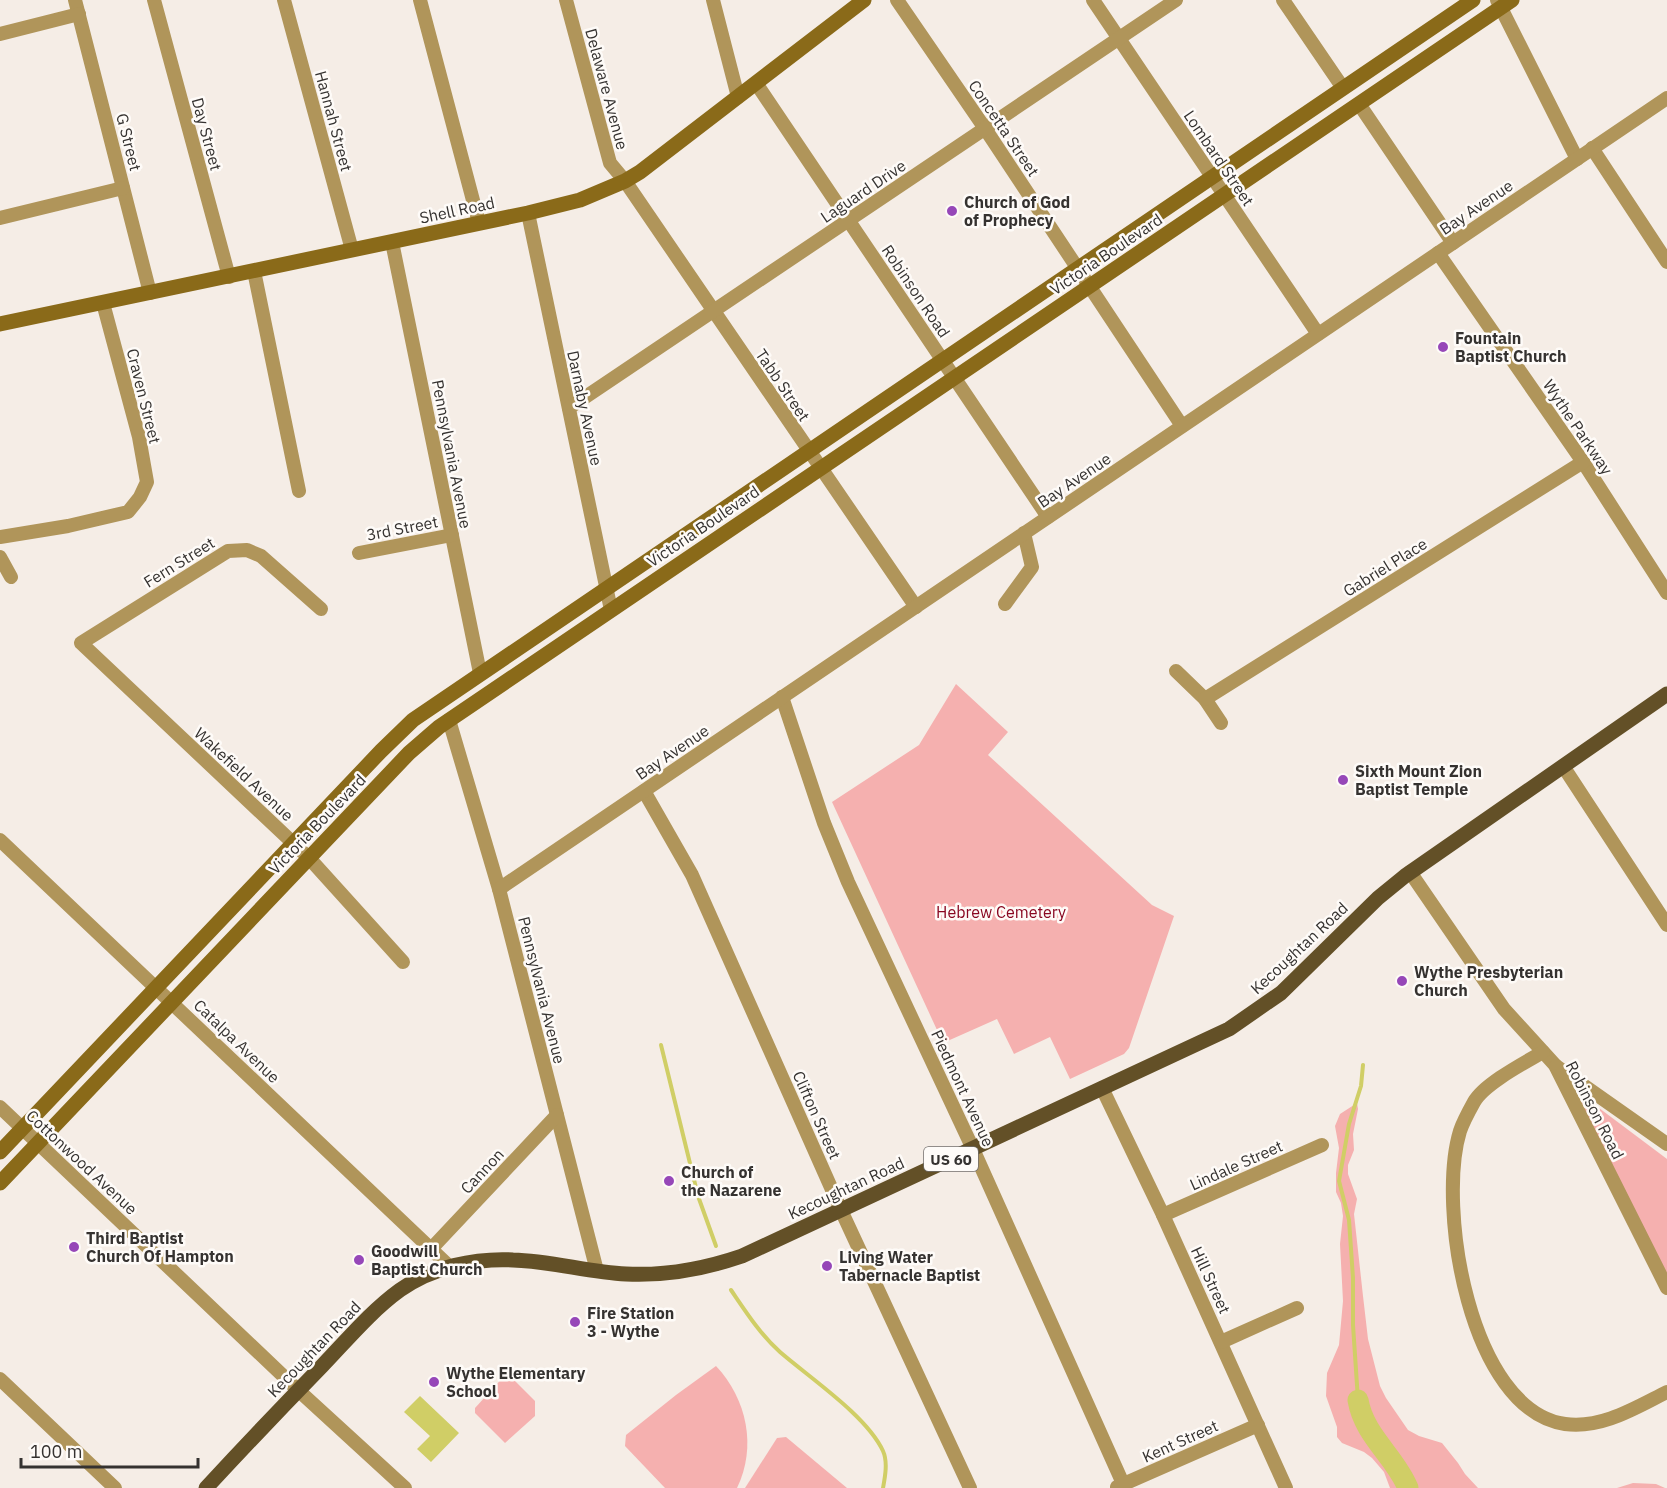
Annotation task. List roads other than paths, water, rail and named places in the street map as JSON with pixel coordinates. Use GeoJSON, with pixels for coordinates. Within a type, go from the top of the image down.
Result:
{"type":"FeatureCollection","features":[{"type":"Feature","properties":{"kind":"main road","name":"Victoria Boulevard"},"geometry":{"type":"LineString","coordinates":[[0,1152],[405,728],[431,706],[1473,0]]}},
{"type":"Feature","properties":{"kind":"main road","name":"Shell Road"},"geometry":{"type":"LineString","coordinates":[[0,324],[254,272],[580,200],[625,181],[673,148],[860,1]]}},
{"type":"Feature","properties":{"kind":"main road","name":"Victoria Boulevard"},"geometry":{"type":"LineString","coordinates":[[0,1183],[409,753],[449,720],[1359,104],[1503,3]]}},
{"type":"Feature","properties":{"kind":"main road","name":"Kecoughtan Road"},"geometry":{"type":"LineString","coordinates":[[206,1488],[369,1316],[401,1289],[424,1276],[450,1267],[491,1260],[514,1260],[597,1271],[653,1274],[683,1272],[713,1266],[742,1256],[1229,1029],[1281,993],[1378,898],[1410,872],[1667,694]]}},
{"type":"Feature","properties":{"kind":"street","name":"G Street"},"geometry":{"type":"LineString","coordinates":[[75,0],[150,293]]}},
{"type":"Feature","properties":{"kind":"street","name":"Day Street"},"geometry":{"type":"LineString","coordinates":[[154,0],[229,277]]}},
{"type":"Feature","properties":{"kind":"street","name":"Hannah Street"},"geometry":{"type":"LineString","coordinates":[[284,0],[351,250]]}},
{"type":"Feature","properties":{"kind":"street"},"geometry":{"type":"LineString","coordinates":[[420,0],[478,223]]}},
{"type":"Feature","properties":{"kind":"street","name":"Delaware Avenue"},"geometry":{"type":"LineString","coordinates":[[566,0],[605,148],[610,163],[625,181]]}},
{"type":"Feature","properties":{"kind":"street"},"geometry":{"type":"LineString","coordinates":[[712,0],[738,97]]}},
{"type":"Feature","properties":{"kind":"street","name":"Concetta Street"},"geometry":{"type":"LineString","coordinates":[[897,0],[1182,426]]}},
{"type":"Feature","properties":{"kind":"street","name":"Lombard Street"},"geometry":{"type":"LineString","coordinates":[[1093,0],[1318,334]]}},
{"type":"Feature","properties":{"kind":"street","name":"Laguard Drive"},"geometry":{"type":"LineString","coordinates":[[568,408],[1176,0]]}},
{"type":"Feature","properties":{"kind":"street"},"geometry":{"type":"LineString","coordinates":[[1283,0],[1343,88]]}},
{"type":"Feature","properties":{"kind":"street"},"geometry":{"type":"LineString","coordinates":[[1503,3],[1577,159]]}},
{"type":"Feature","properties":{"kind":"street"},"geometry":{"type":"LineString","coordinates":[[0,34],[80,14]]}},
{"type":"Feature","properties":{"kind":"street","name":"Robinson Road"},"geometry":{"type":"LineString","coordinates":[[756,83],[1048,517]]}},
{"type":"Feature","properties":{"kind":"street","name":"Bay Avenue"},"geometry":{"type":"LineString","coordinates":[[499,889],[1667,98]]}},
{"type":"Feature","properties":{"kind":"street"},"geometry":{"type":"LineString","coordinates":[[1359,104],[1453,243]]}},
{"type":"Feature","properties":{"kind":"street"},"geometry":{"type":"LineString","coordinates":[[1592,148],[1667,262]]}},
{"type":"Feature","properties":{"kind":"street","name":"Tabb Street"},"geometry":{"type":"LineString","coordinates":[[625,181],[916,606]]}},
{"type":"Feature","properties":{"kind":"street"},"geometry":{"type":"LineString","coordinates":[[0,218],[123,188]]}},
{"type":"Feature","properties":{"kind":"street","name":"Darnaby Avenue"},"geometry":{"type":"LineString","coordinates":[[528,213],[611,610]]}},
{"type":"Feature","properties":{"kind":"street","name":"Pennsylvania Avenue"},"geometry":{"type":"LineString","coordinates":[[392,242],[480,673]]}},
{"type":"Feature","properties":{"kind":"street","name":"Wythe Parkway"},"geometry":{"type":"LineString","coordinates":[[1438,252],[1583,462],[1667,592]]}},
{"type":"Feature","properties":{"kind":"street"},"geometry":{"type":"LineString","coordinates":[[254,272],[298,491]]}},
{"type":"Feature","properties":{"kind":"street","name":"Craven Street"},"geometry":{"type":"LineString","coordinates":[[0,537],[68,526],[129,512],[147,482],[139,437],[103,303]]}},
{"type":"Feature","properties":{"kind":"street","name":"Gabriel Place"},"geometry":{"type":"LineString","coordinates":[[1205,699],[1583,462]]}},
{"type":"Feature","properties":{"kind":"street"},"geometry":{"type":"LineString","coordinates":[[1005,604],[1032,567],[1024,533]]}},
{"type":"Feature","properties":{"kind":"street","name":"3rd Street"},"geometry":{"type":"LineString","coordinates":[[359,553],[452,535]]}},
{"type":"Feature","properties":{"kind":"street","name":"Fern Street"},"geometry":{"type":"LineString","coordinates":[[81,643],[228,551],[247,549],[261,556],[321,609]]}},
{"type":"Feature","properties":{"kind":"street"},"geometry":{"type":"LineString","coordinates":[[0,557],[11,577]]}},
{"type":"Feature","properties":{"kind":"street","name":"Wakefield Avenue"},"geometry":{"type":"LineString","coordinates":[[81,643],[294,843],[403,963]]}},
{"type":"Feature","properties":{"kind":"street"},"geometry":{"type":"LineString","coordinates":[[1176,671],[1205,699],[1221,723]]}},
{"type":"Feature","properties":{"kind":"street","name":"Piedmont Avenue"},"geometry":{"type":"LineString","coordinates":[[782,698],[824,823],[848,882],[974,1149],[1121,1487]]}},
{"type":"Feature","properties":{"kind":"street","name":"Pennsylvania Avenue"},"geometry":{"type":"LineString","coordinates":[[449,720],[499,889],[597,1271]]}},
{"type":"Feature","properties":{"kind":"street"},"geometry":{"type":"LineString","coordinates":[[1563,766],[1667,925]]}},
{"type":"Feature","properties":{"kind":"street","name":"Clifton Street"},"geometry":{"type":"LineString","coordinates":[[644,791],[692,875],[841,1210],[970,1488]]}},
{"type":"Feature","properties":{"kind":"street","name":"Catalpa Avenue"},"geometry":{"type":"LineString","coordinates":[[0,840],[450,1267]]}},
{"type":"Feature","properties":{"kind":"street","name":"Robinson Road"},"geometry":{"type":"LineString","coordinates":[[1410,872],[1504,1009],[1555,1065],[1667,1288]]}},
{"type":"Feature","properties":{"kind":"street"},"geometry":{"type":"LineString","coordinates":[[1543,1052],[1500,1077],[1475,1100],[1460,1131],[1453,1197],[1461,1279],[1470,1307],[1496,1370],[1514,1395],[1538,1415],[1564,1424],[1589,1424],[1619,1417],[1667,1392]]}},
{"type":"Feature","properties":{"kind":"street"},"geometry":{"type":"LineString","coordinates":[[1555,1065],[1667,1144]]}},
{"type":"Feature","properties":{"kind":"street","name":"Hill Street"},"geometry":{"type":"LineString","coordinates":[[1102,1088],[1163,1215],[1286,1488]]}},
{"type":"Feature","properties":{"kind":"street","name":"Cottonwood Avenue"},"geometry":{"type":"LineString","coordinates":[[0,1107],[298,1390],[405,1488]]}},
{"type":"Feature","properties":{"kind":"street","name":"Cannon"},"geometry":{"type":"LineString","coordinates":[[431,1249],[557,1115]]}},
{"type":"Feature","properties":{"kind":"street","name":"Lindale Street"},"geometry":{"type":"LineString","coordinates":[[1163,1215],[1322,1145]]}},
{"type":"Feature","properties":{"kind":"street"},"geometry":{"type":"LineString","coordinates":[[1221,1342],[1297,1308]]}},
{"type":"Feature","properties":{"kind":"street"},"geometry":{"type":"LineString","coordinates":[[0,1379],[115,1488]]}},
{"type":"Feature","properties":{"kind":"street","name":"Kent Street"},"geometry":{"type":"LineString","coordinates":[[1121,1487],[1258,1425]]}},
{"type":"Feature","properties":{"kind":"waterway"},"geometry":{"type":"LineString","coordinates":[[661,1045],[698,1196],[716,1246]]}},
{"type":"Feature","properties":{"kind":"waterway"},"geometry":{"type":"LineString","coordinates":[[1358,1400],[1349,1220],[1339,1181],[1349,1124],[1361,1086],[1363,1065]]}},
{"type":"Feature","properties":{"kind":"waterway"},"geometry":{"type":"LineString","coordinates":[[731,1290],[766,1338],[837,1398],[875,1438],[883,1451],[885,1460],[883,1488]]}},
{"type":"Feature","properties":{"kind":"waterway"},"geometry":{"type":"LineString","coordinates":[[1358,1400],[1361,1413],[1373,1435],[1396,1466],[1408,1488]]}},
{"type":"Feature","properties":{"kind":"place","name":"Church of God of Prophecy"},"geometry":{"type":"Point","coordinates":[952,211]}},
{"type":"Feature","properties":{"kind":"place","name":"Fountain Baptist Church"},"geometry":{"type":"Point","coordinates":[1443,347]}},
{"type":"Feature","properties":{"kind":"place","name":"Sixth Mount Zion Baptist Temple"},"geometry":{"type":"Point","coordinates":[1343,780]}},
{"type":"Feature","properties":{"kind":"place","name":"Wythe Presbyterian Church"},"geometry":{"type":"Point","coordinates":[1402,981]}},
{"type":"Feature","properties":{"kind":"place","name":"Church of the Nazarene"},"geometry":{"type":"Point","coordinates":[669,1181]}},
{"type":"Feature","properties":{"kind":"place","name":"Third Baptist Church Of Hampton"},"geometry":{"type":"Point","coordinates":[74,1247]}},
{"type":"Feature","properties":{"kind":"place","name":"Goodwill Baptist Church"},"geometry":{"type":"Point","coordinates":[359,1260]}},
{"type":"Feature","properties":{"kind":"place","name":"Living Water Tabernacle Baptist"},"geometry":{"type":"Point","coordinates":[827,1266]}},
{"type":"Feature","properties":{"kind":"place","name":"Fire Station 3 - Wythe"},"geometry":{"type":"Point","coordinates":[575,1322]}},
{"type":"Feature","properties":{"kind":"place","name":"Wythe Elementary School"},"geometry":{"type":"Point","coordinates":[434,1382]}},
{"type":"Feature","properties":{"kind":"park label","name":"Hebrew Cemetery"},"geometry":{"type":"Point","coordinates":[1001,912]}}]}
